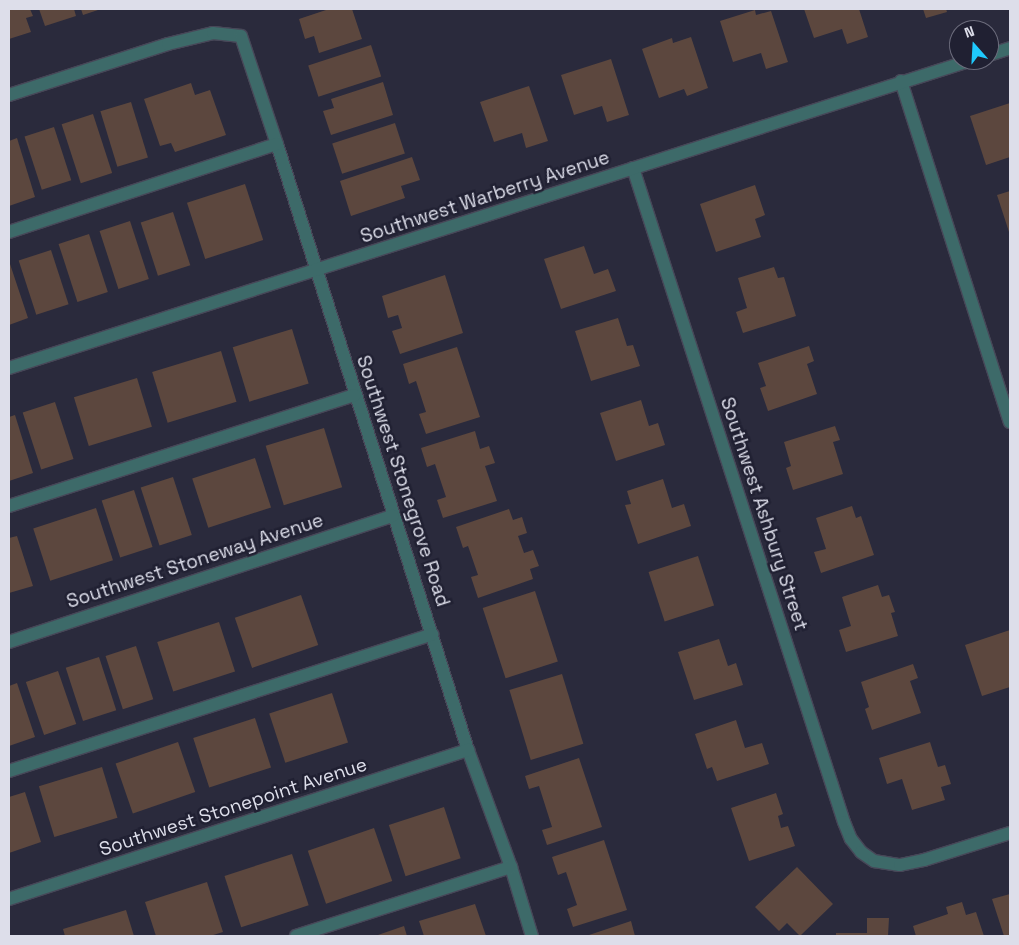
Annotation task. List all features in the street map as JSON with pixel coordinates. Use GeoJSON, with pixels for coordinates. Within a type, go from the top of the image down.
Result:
{"type":"FeatureCollection","features":[{"type":"Feature","properties":{"kind":"street","name":"Southwest Stonegrove Road"},"geometry":{"type":"LineString","coordinates":[[9,95],[168,44],[213,33],[240,36],[278,144],[355,396],[468,750],[511,867],[532,936]]}},
{"type":"Feature","properties":{"kind":"street","name":"Southwest Warberry Avenue"},"geometry":{"type":"LineString","coordinates":[[9,368],[317,271],[949,67]]}},
{"type":"Feature","properties":{"kind":"street"},"geometry":{"type":"LineString","coordinates":[[901,81],[1010,422]]}},
{"type":"Feature","properties":{"kind":"street"},"geometry":{"type":"LineString","coordinates":[[9,232],[278,144]]}},
{"type":"Feature","properties":{"kind":"street","name":"Southwest Ashbury Street"},"geometry":{"type":"LineString","coordinates":[[633,168],[844,822],[860,852],[874,862],[900,865],[924,860],[1010,833]]}},
{"type":"Feature","properties":{"kind":"street"},"geometry":{"type":"LineString","coordinates":[[9,506],[355,396]]}},
{"type":"Feature","properties":{"kind":"street","name":"Southwest Stoneway Avenue"},"geometry":{"type":"LineString","coordinates":[[9,642],[394,516]]}},
{"type":"Feature","properties":{"kind":"street"},"geometry":{"type":"LineString","coordinates":[[9,771],[432,634]]}},
{"type":"Feature","properties":{"kind":"street","name":"Southwest Stonepoint Avenue"},"geometry":{"type":"LineString","coordinates":[[9,899],[468,750]]}},
{"type":"Feature","properties":{"kind":"street"},"geometry":{"type":"LineString","coordinates":[[296,936],[511,867]]}},
{"type":"Feature","properties":{"kind":"building"},"geometry":{"type":"Polygon","coordinates":[[[9,9],[30,9],[33,16],[26,18],[31,32],[9,39],[9,9]]]}},
{"type":"Feature","properties":{"kind":"building"},"geometry":{"type":"Polygon","coordinates":[[[39,9],[74,9],[76,16],[45,26],[39,9]]]}},
{"type":"Feature","properties":{"kind":"building"},"geometry":{"type":"Polygon","coordinates":[[[81,9],[101,9],[83,15],[81,9]]]}},
{"type":"Feature","properties":{"kind":"building"},"geometry":{"type":"Polygon","coordinates":[[[329,9],[352,9],[362,39],[319,53],[314,36],[305,39],[299,19],[329,9]]]}},
{"type":"Feature","properties":{"kind":"building"},"geometry":{"type":"Polygon","coordinates":[[[804,9],[859,9],[868,37],[847,44],[842,29],[814,38],[804,9]]]}},
{"type":"Feature","properties":{"kind":"building"},"geometry":{"type":"Polygon","coordinates":[[[923,9],[946,9],[947,12],[926,18],[923,9]]]}},
{"type":"Feature","properties":{"kind":"building"},"geometry":{"type":"Polygon","coordinates":[[[755,10],[756,15],[771,11],[788,62],[766,69],[761,53],[733,62],[720,21],[755,10]]]}},
{"type":"Feature","properties":{"kind":"building"},"geometry":{"type":"Polygon","coordinates":[[[691,37],[708,88],[687,96],[684,89],[659,98],[642,49],[672,38],[673,43],[691,37]]]}},
{"type":"Feature","properties":{"kind":"building"},"geometry":{"type":"Polygon","coordinates":[[[371,45],[381,76],[318,97],[308,65],[371,45]]]}},
{"type":"Feature","properties":{"kind":"building"},"geometry":{"type":"Polygon","coordinates":[[[611,59],[629,115],[607,122],[602,106],[574,115],[561,75],[611,59]]]}},
{"type":"Feature","properties":{"kind":"building"},"geometry":{"type":"Polygon","coordinates":[[[383,82],[393,115],[331,135],[323,111],[334,108],[331,99],[383,82]]]}},
{"type":"Feature","properties":{"kind":"building"},"geometry":{"type":"Polygon","coordinates":[[[191,83],[195,95],[210,90],[226,135],[175,152],[171,143],[160,146],[144,99],[191,83]]]}},
{"type":"Feature","properties":{"kind":"building"},"geometry":{"type":"Polygon","coordinates":[[[529,86],[548,141],[526,148],[522,133],[494,142],[480,102],[529,86]]]}},
{"type":"Feature","properties":{"kind":"building"},"geometry":{"type":"Polygon","coordinates":[[[131,102],[148,157],[117,167],[100,111],[131,102]]]}},
{"type":"Feature","properties":{"kind":"building"},"geometry":{"type":"Polygon","coordinates":[[[1010,103],[1010,157],[986,165],[970,116],[1010,103]]]}},
{"type":"Feature","properties":{"kind":"building"},"geometry":{"type":"Polygon","coordinates":[[[93,114],[112,173],[81,183],[62,124],[93,114]]]}},
{"type":"Feature","properties":{"kind":"building"},"geometry":{"type":"Polygon","coordinates":[[[395,123],[405,153],[342,174],[332,143],[395,123]]]}},
{"type":"Feature","properties":{"kind":"building"},"geometry":{"type":"Polygon","coordinates":[[[54,127],[71,180],[42,190],[25,137],[54,127]]]}},
{"type":"Feature","properties":{"kind":"building"},"geometry":{"type":"Polygon","coordinates":[[[17,138],[35,197],[9,206],[9,141],[17,138]]]}},
{"type":"Feature","properties":{"kind":"building"},"geometry":{"type":"Polygon","coordinates":[[[412,157],[420,180],[401,186],[405,198],[351,216],[340,181],[412,157]]]}},
{"type":"Feature","properties":{"kind":"building"},"geometry":{"type":"Polygon","coordinates":[[[245,184],[263,240],[205,259],[187,203],[245,184]]]}},
{"type":"Feature","properties":{"kind":"building"},"geometry":{"type":"Polygon","coordinates":[[[755,185],[765,215],[755,219],[761,237],[716,252],[700,204],[755,185]]]}},
{"type":"Feature","properties":{"kind":"building"},"geometry":{"type":"Polygon","coordinates":[[[1010,191],[1010,235],[997,195],[1010,191]]]}},
{"type":"Feature","properties":{"kind":"building"},"geometry":{"type":"Polygon","coordinates":[[[173,212],[190,265],[158,276],[141,223],[173,212]]]}},
{"type":"Feature","properties":{"kind":"building"},"geometry":{"type":"Polygon","coordinates":[[[130,221],[149,279],[118,289],[100,231],[130,221]]]}},
{"type":"Feature","properties":{"kind":"building"},"geometry":{"type":"Polygon","coordinates":[[[89,234],[108,292],[77,302],[59,244],[89,234]]]}},
{"type":"Feature","properties":{"kind":"building"},"geometry":{"type":"Polygon","coordinates":[[[584,246],[594,274],[608,269],[616,291],[561,309],[544,259],[584,246]]]}},
{"type":"Feature","properties":{"kind":"building"},"geometry":{"type":"Polygon","coordinates":[[[51,250],[69,304],[36,315],[19,261],[51,250]]]}},
{"type":"Feature","properties":{"kind":"building"},"geometry":{"type":"Polygon","coordinates":[[[9,261],[28,318],[9,325],[9,261]]]}},
{"type":"Feature","properties":{"kind":"building"},"geometry":{"type":"Polygon","coordinates":[[[774,267],[778,278],[784,277],[796,316],[743,333],[736,312],[747,308],[738,278],[774,267]]]}},
{"type":"Feature","properties":{"kind":"building"},"geometry":{"type":"Polygon","coordinates":[[[445,275],[463,333],[400,354],[392,331],[402,328],[398,315],[388,318],[382,296],[445,275]]]}},
{"type":"Feature","properties":{"kind":"building"},"geometry":{"type":"Polygon","coordinates":[[[618,318],[627,346],[633,345],[640,366],[591,381],[575,331],[618,318]]]}},
{"type":"Feature","properties":{"kind":"building"},"geometry":{"type":"Polygon","coordinates":[[[292,329],[309,384],[249,402],[233,347],[292,329]]]}},
{"type":"Feature","properties":{"kind":"building"},"geometry":{"type":"Polygon","coordinates":[[[809,346],[814,361],[807,364],[817,394],[768,411],[760,388],[766,386],[758,363],[809,346]]]}},
{"type":"Feature","properties":{"kind":"building"},"geometry":{"type":"Polygon","coordinates":[[[457,347],[480,417],[426,434],[419,414],[426,412],[416,381],[409,384],[403,364],[457,347]]]}},
{"type":"Feature","properties":{"kind":"building"},"geometry":{"type":"Polygon","coordinates":[[[221,351],[236,402],[168,423],[152,372],[221,351]]]}},
{"type":"Feature","properties":{"kind":"building"},"geometry":{"type":"Polygon","coordinates":[[[137,378],[152,427],[89,446],[74,397],[137,378]]]}},
{"type":"Feature","properties":{"kind":"building"},"geometry":{"type":"Polygon","coordinates":[[[641,400],[649,426],[658,423],[665,445],[616,461],[600,413],[641,400]]]}},
{"type":"Feature","properties":{"kind":"building"},"geometry":{"type":"Polygon","coordinates":[[[55,402],[74,459],[41,470],[23,413],[55,402]]]}},
{"type":"Feature","properties":{"kind":"building"},"geometry":{"type":"Polygon","coordinates":[[[15,415],[33,473],[9,481],[9,417],[15,415]]]}},
{"type":"Feature","properties":{"kind":"building"},"geometry":{"type":"Polygon","coordinates":[[[835,426],[840,440],[833,442],[843,474],[793,490],[786,468],[791,466],[784,442],[835,426]]]}},
{"type":"Feature","properties":{"kind":"building"},"geometry":{"type":"Polygon","coordinates":[[[324,428],[342,487],[284,505],[266,446],[324,428]]]}},
{"type":"Feature","properties":{"kind":"building"},"geometry":{"type":"Polygon","coordinates":[[[475,431],[480,449],[489,446],[495,463],[485,466],[497,501],[443,518],[437,500],[446,497],[435,464],[427,467],[421,448],[475,431]]]}},
{"type":"Feature","properties":{"kind":"building"},"geometry":{"type":"Polygon","coordinates":[[[255,458],[271,507],[208,528],[192,478],[255,458]]]}},
{"type":"Feature","properties":{"kind":"building"},"geometry":{"type":"Polygon","coordinates":[[[173,477],[192,535],[160,546],[141,488],[173,477]]]}},
{"type":"Feature","properties":{"kind":"building"},"geometry":{"type":"Polygon","coordinates":[[[663,479],[672,508],[684,504],[691,526],[638,544],[625,505],[631,504],[627,491],[663,479]]]}},
{"type":"Feature","properties":{"kind":"building"},"geometry":{"type":"Polygon","coordinates":[[[134,490],[153,547],[120,558],[102,501],[134,490]]]}},
{"type":"Feature","properties":{"kind":"building"},"geometry":{"type":"Polygon","coordinates":[[[852,506],[856,518],[861,516],[874,555],[821,573],[814,552],[826,549],[816,518],[852,506]]]}},
{"type":"Feature","properties":{"kind":"building"},"geometry":{"type":"Polygon","coordinates":[[[96,508],[113,560],[50,581],[33,528],[96,508]]]}},
{"type":"Feature","properties":{"kind":"building"},"geometry":{"type":"Polygon","coordinates":[[[509,509],[513,520],[522,517],[527,533],[518,536],[524,553],[533,550],[539,566],[530,569],[533,579],[478,598],[471,577],[478,575],[468,546],[463,548],[456,527],[509,509]]]}},
{"type":"Feature","properties":{"kind":"building"},"geometry":{"type":"Polygon","coordinates":[[[17,536],[33,586],[9,593],[9,538],[17,536]]]}},
{"type":"Feature","properties":{"kind":"building"},"geometry":{"type":"Polygon","coordinates":[[[698,556],[714,605],[665,622],[649,572],[698,556]]]}},
{"type":"Feature","properties":{"kind":"building"},"geometry":{"type":"Polygon","coordinates":[[[878,585],[882,597],[889,595],[895,612],[891,613],[898,636],[846,652],[839,630],[851,626],[842,597],[878,585]]]}},
{"type":"Feature","properties":{"kind":"building"},"geometry":{"type":"Polygon","coordinates":[[[535,591],[558,661],[506,678],[483,608],[535,591]]]}},
{"type":"Feature","properties":{"kind":"building"},"geometry":{"type":"Polygon","coordinates":[[[301,595],[318,645],[252,668],[235,618],[301,595]]]}},
{"type":"Feature","properties":{"kind":"building"},"geometry":{"type":"Polygon","coordinates":[[[219,622],[235,671],[173,692],[157,642],[219,622]]]}},
{"type":"Feature","properties":{"kind":"building"},"geometry":{"type":"Polygon","coordinates":[[[1010,630],[1010,687],[982,696],[965,645],[1010,630]]]}},
{"type":"Feature","properties":{"kind":"building"},"geometry":{"type":"Polygon","coordinates":[[[719,639],[728,666],[736,663],[743,685],[694,700],[678,652],[719,639]]]}},
{"type":"Feature","properties":{"kind":"building"},"geometry":{"type":"Polygon","coordinates":[[[136,646],[153,699],[123,709],[106,656],[136,646]]]}},
{"type":"Feature","properties":{"kind":"building"},"geometry":{"type":"Polygon","coordinates":[[[99,657],[116,710],[83,721],[66,668],[99,657]]]}},
{"type":"Feature","properties":{"kind":"building"},"geometry":{"type":"Polygon","coordinates":[[[913,664],[918,678],[910,681],[921,713],[872,730],[865,709],[869,707],[861,682],[913,664]]]}},
{"type":"Feature","properties":{"kind":"building"},"geometry":{"type":"Polygon","coordinates":[[[58,671],[76,724],[44,735],[26,682],[58,671]]]}},
{"type":"Feature","properties":{"kind":"building"},"geometry":{"type":"Polygon","coordinates":[[[562,674],[583,744],[531,760],[509,690],[562,674]]]}},
{"type":"Feature","properties":{"kind":"building"},"geometry":{"type":"Polygon","coordinates":[[[17,683],[35,737],[9,746],[9,686],[17,683]]]}},
{"type":"Feature","properties":{"kind":"building"},"geometry":{"type":"Polygon","coordinates":[[[332,693],[348,742],[285,763],[269,713],[332,693]]]}},
{"type":"Feature","properties":{"kind":"building"},"geometry":{"type":"Polygon","coordinates":[[[255,718],[271,767],[209,788],[193,738],[255,718]]]}},
{"type":"Feature","properties":{"kind":"building"},"geometry":{"type":"Polygon","coordinates":[[[736,720],[745,748],[762,743],[769,764],[717,781],[712,767],[707,769],[695,734],[736,720]]]}},
{"type":"Feature","properties":{"kind":"building"},"geometry":{"type":"Polygon","coordinates":[[[178,742],[195,792],[133,814],[116,763],[178,742]]]}},
{"type":"Feature","properties":{"kind":"building"},"geometry":{"type":"Polygon","coordinates":[[[930,742],[938,767],[945,765],[951,784],[941,787],[945,800],[912,810],[902,779],[887,784],[879,758],[930,742]]]}},
{"type":"Feature","properties":{"kind":"building"},"geometry":{"type":"Polygon","coordinates":[[[579,758],[602,827],[547,845],[542,830],[552,827],[539,786],[529,789],[525,776],[579,758]]]}},
{"type":"Feature","properties":{"kind":"building"},"geometry":{"type":"Polygon","coordinates":[[[102,767],[117,818],[54,837],[39,786],[102,767]]]}},
{"type":"Feature","properties":{"kind":"building"},"geometry":{"type":"Polygon","coordinates":[[[25,792],[41,842],[9,853],[9,797],[25,792]]]}},
{"type":"Feature","properties":{"kind":"building"},"geometry":{"type":"Polygon","coordinates":[[[776,793],[783,814],[778,816],[781,828],[788,826],[795,846],[749,861],[731,808],[776,793]]]}},
{"type":"Feature","properties":{"kind":"building"},"geometry":{"type":"Polygon","coordinates":[[[444,807],[461,858],[406,876],[389,825],[444,807]]]}},
{"type":"Feature","properties":{"kind":"building"},"geometry":{"type":"Polygon","coordinates":[[[374,828],[392,881],[326,904],[308,851],[374,828]]]}},
{"type":"Feature","properties":{"kind":"building"},"geometry":{"type":"Polygon","coordinates":[[[604,840],[627,910],[573,927],[567,909],[577,905],[566,872],[558,875],[552,857],[604,840]]]}},
{"type":"Feature","properties":{"kind":"building"},"geometry":{"type":"Polygon","coordinates":[[[292,854],[309,905],[241,927],[224,876],[292,854]]]}},
{"type":"Feature","properties":{"kind":"building"},"geometry":{"type":"Polygon","coordinates":[[[797,867],[833,904],[800,936],[787,923],[779,931],[755,907],[797,867]]]}},
{"type":"Feature","properties":{"kind":"building"},"geometry":{"type":"Polygon","coordinates":[[[207,882],[223,932],[210,936],[156,936],[145,902],[207,882]]]}},
{"type":"Feature","properties":{"kind":"building"},"geometry":{"type":"Polygon","coordinates":[[[1010,894],[1010,936],[1004,936],[992,899],[1010,894]]]}},
{"type":"Feature","properties":{"kind":"building"},"geometry":{"type":"Polygon","coordinates":[[[962,902],[966,915],[976,912],[984,936],[916,936],[913,926],[948,914],[946,907],[962,902]]]}},
{"type":"Feature","properties":{"kind":"building"},"geometry":{"type":"Polygon","coordinates":[[[475,904],[486,936],[424,936],[419,921],[475,904]]]}},
{"type":"Feature","properties":{"kind":"building"},"geometry":{"type":"Polygon","coordinates":[[[126,910],[134,936],[65,936],[63,929],[126,910]]]}},
{"type":"Feature","properties":{"kind":"building"},"geometry":{"type":"Polygon","coordinates":[[[867,918],[889,918],[888,936],[836,936],[836,933],[867,933],[867,918]]]}},
{"type":"Feature","properties":{"kind":"building"},"geometry":{"type":"Polygon","coordinates":[[[631,921],[635,936],[586,936],[631,921]]]}},
{"type":"Feature","properties":{"kind":"building"},"geometry":{"type":"Polygon","coordinates":[[[404,926],[407,936],[375,936],[404,926]]]}}]}
